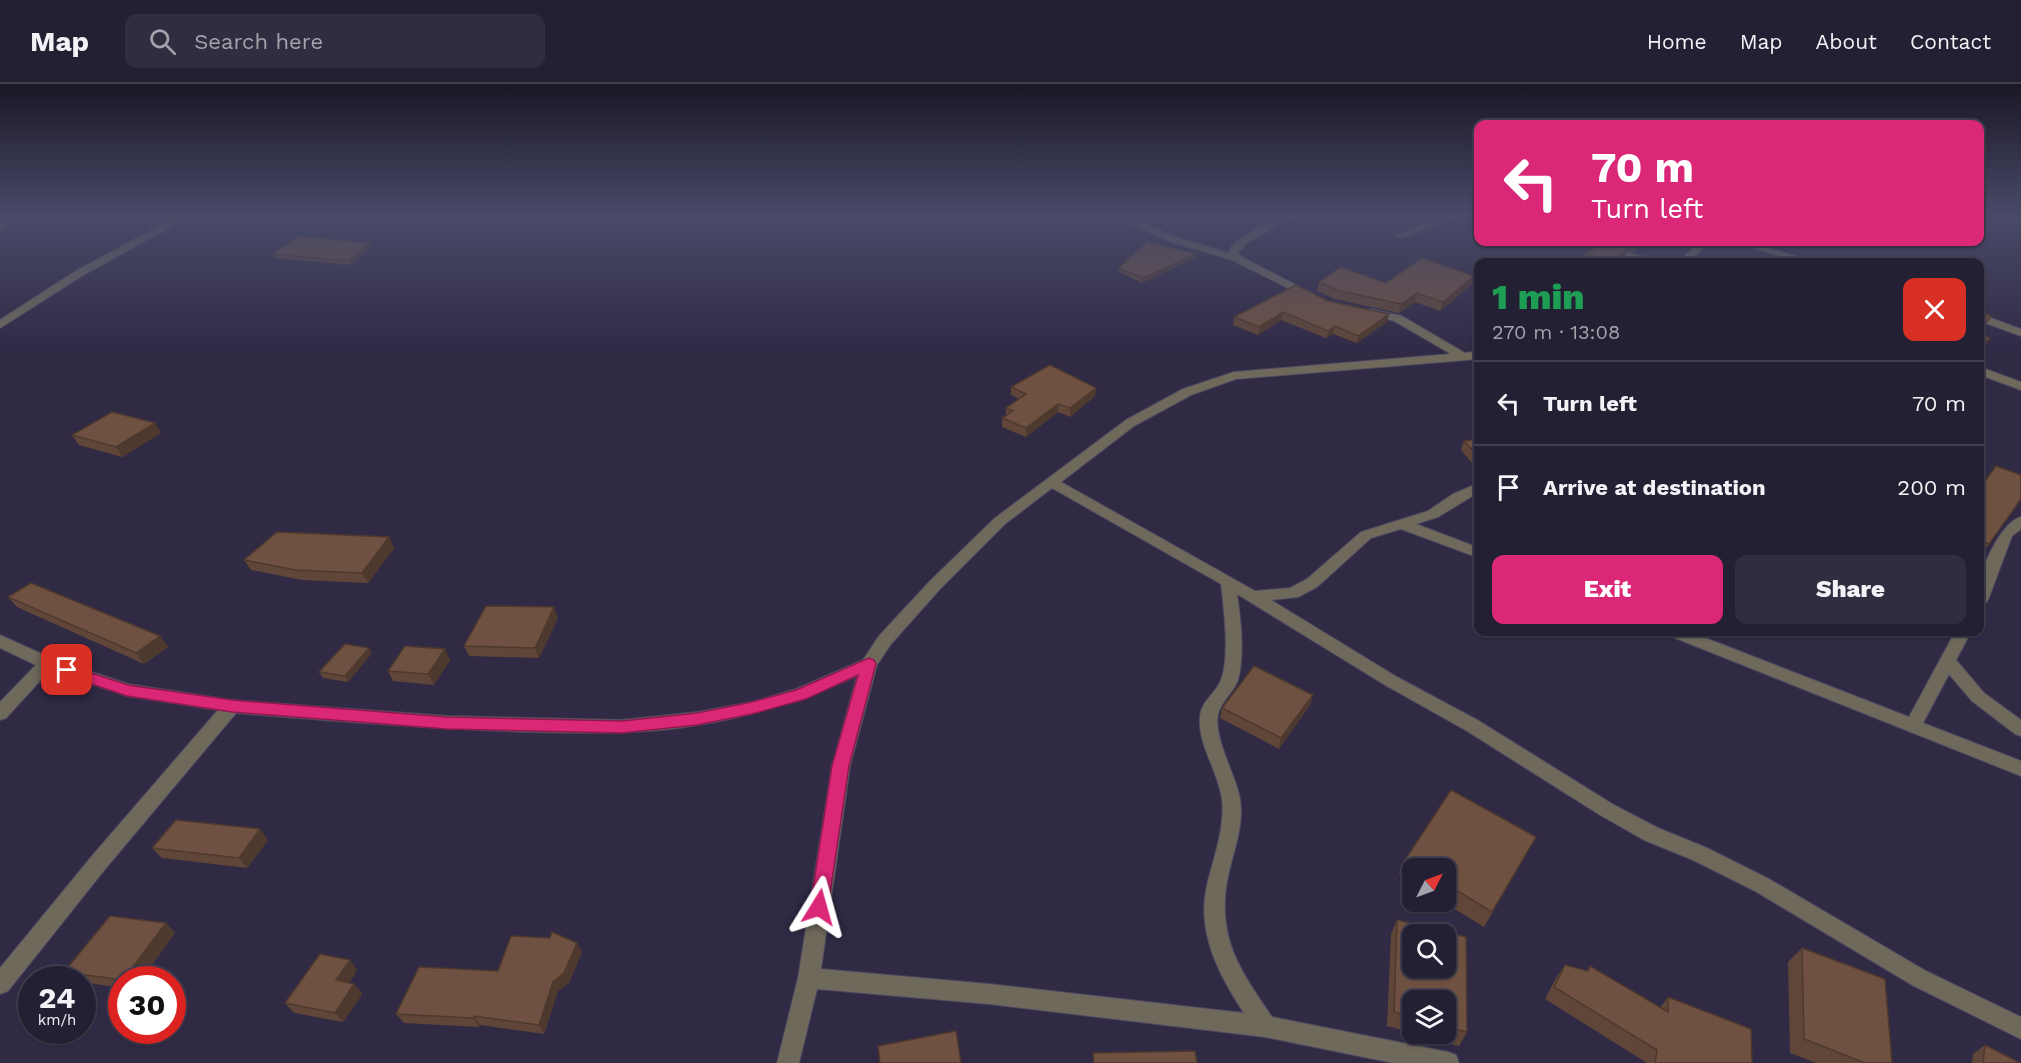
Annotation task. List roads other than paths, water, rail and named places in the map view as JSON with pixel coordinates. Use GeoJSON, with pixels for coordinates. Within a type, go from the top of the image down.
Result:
{"type":"FeatureCollection","features":[{"type":"Feature","properties":{"kind":"street"},"geometry":{"type":"LineString","coordinates":[[0,325],[101,262]]}},
{"type":"Feature","properties":{"kind":"street"},"geometry":{"type":"LineString","coordinates":[[1202,264],[1210,262]]}},
{"type":"Feature","properties":{"kind":"street"},"geometry":{"type":"LineString","coordinates":[[1243,262],[1322,300]]}},
{"type":"Feature","properties":{"kind":"street"},"geometry":{"type":"LineString","coordinates":[[1364,311],[1398,318],[1472,356]]}},
{"type":"Feature","properties":{"kind":"street"},"geometry":{"type":"LineString","coordinates":[[1984,319],[2021,333]]}},
{"type":"Feature","properties":{"kind":"street"},"geometry":{"type":"LineString","coordinates":[[788,1063],[809,978],[841,766],[869,664],[885,640],[935,585],[1000,521],[1050,481],[1130,423],[1207,384],[1234,376],[1472,356]]}},
{"type":"Feature","properties":{"kind":"street"},"geometry":{"type":"LineString","coordinates":[[1984,372],[2021,386]]}},
{"type":"Feature","properties":{"kind":"street"},"geometry":{"type":"LineString","coordinates":[[1050,481],[1253,596],[1390,681],[1473,726],[1607,810],[1651,834],[1700,854],[1762,885],[1919,978],[2021,1028]]}},
{"type":"Feature","properties":{"kind":"street"},"geometry":{"type":"LineString","coordinates":[[1253,596],[1293,593],[1312,583],[1366,535],[1433,514],[1474,490]]}},
{"type":"Feature","properties":{"kind":"street"},"geometry":{"type":"LineString","coordinates":[[1984,590],[2006,534],[2021,521]]}},
{"type":"Feature","properties":{"kind":"street"},"geometry":{"type":"LineString","coordinates":[[1399,523],[1474,552]]}},
{"type":"Feature","properties":{"kind":"street"},"geometry":{"type":"LineString","coordinates":[[1228,582],[1233,617],[1232,663],[1229,681],[1210,711],[1210,731],[1231,798],[1232,826],[1216,888],[1216,930],[1228,970],[1265,1026]]}},
{"type":"Feature","properties":{"kind":"street"},"geometry":{"type":"LineString","coordinates":[[1686,636],[2021,769]]}},
{"type":"Feature","properties":{"kind":"street"},"geometry":{"type":"LineString","coordinates":[[1912,727],[1961,636]]}},
{"type":"Feature","properties":{"kind":"street"},"geometry":{"type":"LineString","coordinates":[[0,641],[47,663],[127,690],[232,706],[447,723],[622,727],[697,719],[752,708],[801,694],[869,664]]}},
{"type":"Feature","properties":{"kind":"street"},"geometry":{"type":"LineString","coordinates":[[1946,660],[1978,697],[2021,729]]}},
{"type":"Feature","properties":{"kind":"street"},"geometry":{"type":"LineString","coordinates":[[0,713],[47,663]]}},
{"type":"Feature","properties":{"kind":"street"},"geometry":{"type":"LineString","coordinates":[[0,984],[106,853],[232,706]]}},
{"type":"Feature","properties":{"kind":"street"},"geometry":{"type":"LineString","coordinates":[[809,978],[989,994],[1265,1026],[1448,1063]]}}]}
